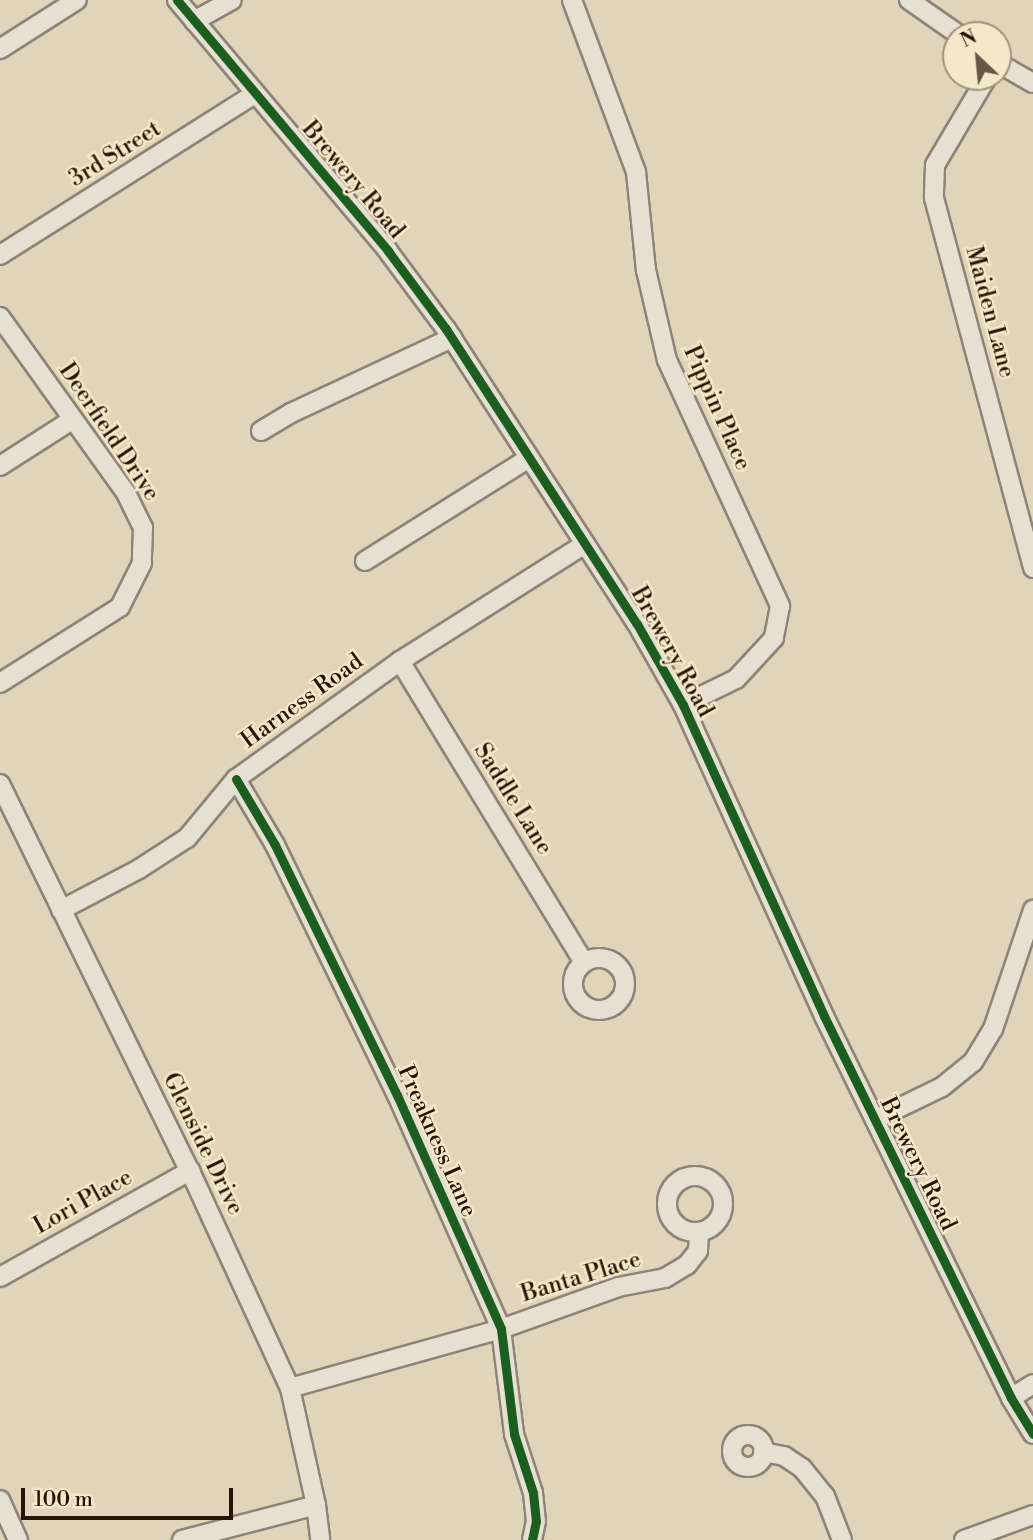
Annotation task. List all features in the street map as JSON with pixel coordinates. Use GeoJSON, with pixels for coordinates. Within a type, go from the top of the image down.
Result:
{"type":"FeatureCollection","features":[{"type":"Feature","properties":{"kind":"street"},"geometry":{"type":"LineString","coordinates":[[0,49],[77,0]]}},
{"type":"Feature","properties":{"kind":"street","name":"Brewery Road"},"geometry":{"type":"LineString","coordinates":[[177,0],[388,251],[452,338],[637,624],[683,705],[824,1016],[1012,1398],[1033,1434]]}},
{"type":"Feature","properties":{"kind":"street"},"geometry":{"type":"LineString","coordinates":[[194,21],[232,0]]}},
{"type":"Feature","properties":{"kind":"street","name":"Pippin Place"},"geometry":{"type":"LineString","coordinates":[[572,0],[636,172],[646,270],[667,360],[780,606],[774,638],[736,679],[683,705]]}},
{"type":"Feature","properties":{"kind":"street"},"geometry":{"type":"LineString","coordinates":[[909,0],[942,24]]}},
{"type":"Feature","properties":{"kind":"street"},"geometry":{"type":"LineString","coordinates":[[1012,71],[1033,83]]}},
{"type":"Feature","properties":{"kind":"street","name":"Maiden Lane"},"geometry":{"type":"LineString","coordinates":[[979,91],[935,166],[934,198],[1033,568]]}},
{"type":"Feature","properties":{"kind":"street","name":"3rd Street"},"geometry":{"type":"LineString","coordinates":[[0,255],[255,94]]}},
{"type":"Feature","properties":{"kind":"street","name":"Deerfield Drive"},"geometry":{"type":"LineString","coordinates":[[0,317],[126,493],[143,528],[142,563],[120,607],[0,683]]}},
{"type":"Feature","properties":{"kind":"street"},"geometry":{"type":"LineString","coordinates":[[261,431],[291,413],[452,338]]}},
{"type":"Feature","properties":{"kind":"street"},"geometry":{"type":"LineString","coordinates":[[0,466],[72,420]]}},
{"type":"Feature","properties":{"kind":"street"},"geometry":{"type":"LineString","coordinates":[[365,561],[529,458]]}},
{"type":"Feature","properties":{"kind":"street","name":"Harness Road"},"geometry":{"type":"LineString","coordinates":[[61,910],[139,869],[187,838],[236,779],[400,662],[585,544]]}},
{"type":"Feature","properties":{"kind":"street","name":"Saddle Lane"},"geometry":{"type":"LineString","coordinates":[[400,662],[584,962]]}},
{"type":"Feature","properties":{"kind":"street","name":"Preakness Lane"},"geometry":{"type":"LineString","coordinates":[[236,779],[275,845],[397,1095],[500,1329],[514,1434],[533,1493],[536,1521],[532,1540]]}},
{"type":"Feature","properties":{"kind":"street","name":"Glenside Drive"},"geometry":{"type":"LineString","coordinates":[[0,784],[190,1171],[290,1388],[316,1505],[320,1540]]}},
{"type":"Feature","properties":{"kind":"street"},"geometry":{"type":"LineString","coordinates":[[876,1119],[942,1087],[973,1062],[993,1029],[1033,910]]}},
{"type":"Feature","properties":{"kind":"street","name":"Lori Place"},"geometry":{"type":"LineString","coordinates":[[0,1277],[190,1171]]}},
{"type":"Feature","properties":{"kind":"street","name":"Banta Place"},"geometry":{"type":"LineString","coordinates":[[290,1388],[500,1329],[618,1286],[666,1278],[687,1265],[698,1251],[699,1232]]}},
{"type":"Feature","properties":{"kind":"street"},"geometry":{"type":"LineString","coordinates":[[1012,1398],[1033,1384]]}},
{"type":"Feature","properties":{"kind":"street"},"geometry":{"type":"LineString","coordinates":[[764,1452],[784,1456],[802,1468],[825,1496],[842,1540]]}},
{"type":"Feature","properties":{"kind":"street"},"geometry":{"type":"LineString","coordinates":[[0,1500],[18,1540]]}},
{"type":"Feature","properties":{"kind":"street"},"geometry":{"type":"LineString","coordinates":[[182,1540],[316,1505]]}},
{"type":"Feature","properties":{"kind":"street"},"geometry":{"type":"LineString","coordinates":[[964,1540],[1033,1515]]}},
{"type":"Feature","properties":{"kind":"cycle path"},"geometry":{"type":"LineString","coordinates":[[177,0],[388,251],[446,329],[637,624],[683,705],[824,1016],[1011,1398],[1033,1434]]}},
{"type":"Feature","properties":{"kind":"cycle path"},"geometry":{"type":"LineString","coordinates":[[236,779],[275,845],[397,1095],[501,1329],[514,1434],[533,1493],[536,1521],[532,1540]]}}]}
